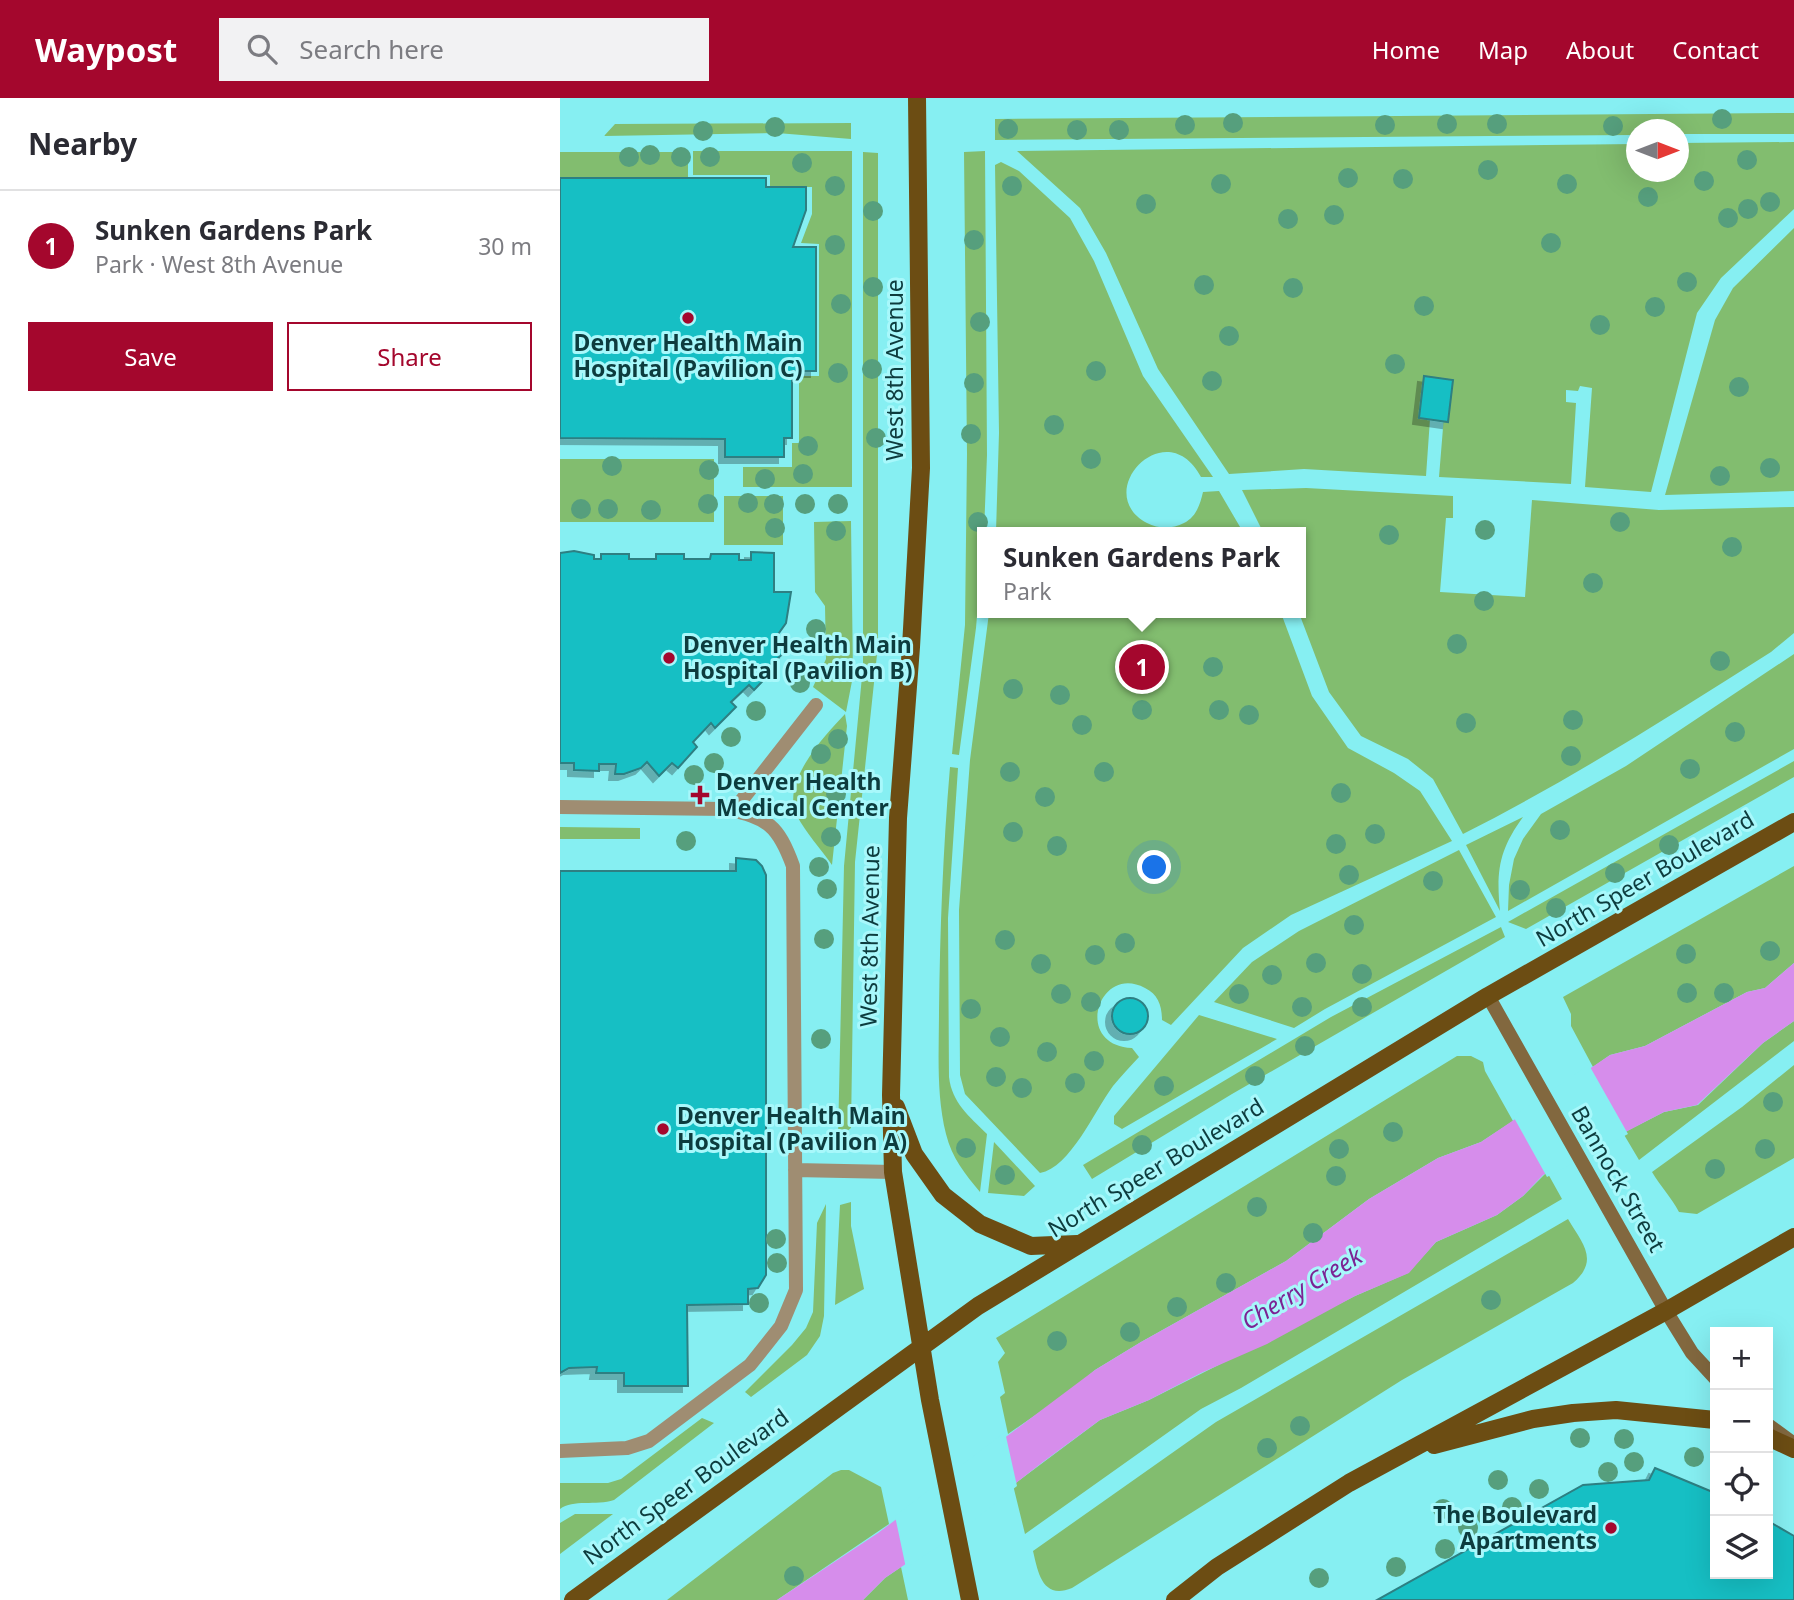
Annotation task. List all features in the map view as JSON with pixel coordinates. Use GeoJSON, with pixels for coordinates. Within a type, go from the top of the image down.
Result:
{"type":"FeatureCollection","features":[{"type":"Feature","properties":{"kind":"main road","name":"West 8th Avenue"},"geometry":{"type":"LineString","coordinates":[[917,98],[920,468],[911,647],[898,818],[891,1095],[893,1172],[930,1400],[970,1600]]}},
{"type":"Feature","properties":{"kind":"main road","name":"North Speer Boulevard"},"geometry":{"type":"LineString","coordinates":[[573,1600],[978,1306],[1488,996],[1794,822]]}},
{"type":"Feature","properties":{"kind":"main road"},"geometry":{"type":"LineString","coordinates":[[891,1095],[914,1154],[943,1195],[980,1224],[1031,1246],[1077,1244]]}},
{"type":"Feature","properties":{"kind":"main road"},"geometry":{"type":"LineString","coordinates":[[1175,1600],[1217,1567],[1301,1512],[1666,1311],[1794,1237]]}},
{"type":"Feature","properties":{"kind":"main road"},"geometry":{"type":"LineString","coordinates":[[1407,1452],[1533,1419],[1573,1413],[1616,1410],[1710,1419]]}},
{"type":"Feature","properties":{"kind":"main road"},"geometry":{"type":"LineString","coordinates":[[1773,1439],[1794,1446]]}},
{"type":"Feature","properties":{"kind":"street","name":"Bannock Street"},"geometry":{"type":"LineString","coordinates":[[1488,996],[1666,1311],[1692,1353],[1710,1373]]}},
{"type":"Feature","properties":{"kind":"street"},"geometry":{"type":"LineString","coordinates":[[1773,1429],[1794,1446]]}},
{"type":"Feature","properties":{"kind":"lane"},"geometry":{"type":"LineString","coordinates":[[734,810],[816,705]]}},
{"type":"Feature","properties":{"kind":"lane"},"geometry":{"type":"LineString","coordinates":[[560,807],[734,810],[752,814],[774,827],[787,850],[793,866],[796,1290],[781,1326],[750,1365],[649,1441],[627,1448],[560,1451]]}},
{"type":"Feature","properties":{"kind":"lane"},"geometry":{"type":"LineString","coordinates":[[795,1170],[893,1172]]}},
{"type":"Feature","properties":{"kind":"green space"},"geometry":{"type":"Polygon","coordinates":[[[1794,113],[1794,134],[1689,134],[1689,119],[1626,119],[1626,135],[995,140],[995,119],[1794,113]]]}},
{"type":"Feature","properties":{"kind":"green space"},"geometry":{"type":"Polygon","coordinates":[[[851,123],[851,139],[777,133],[604,136],[615,124],[851,123]]]}},
{"type":"Feature","properties":{"kind":"green space"},"geometry":{"type":"Polygon","coordinates":[[[1794,142],[1794,209],[1721,278],[1697,313],[1651,492],[1585,487],[1592,388],[1580,386],[1578,391],[1566,390],[1566,402],[1576,403],[1571,484],[1439,477],[1447,379],[1425,376],[1419,418],[1430,419],[1426,476],[1304,469],[1229,474],[1158,369],[1106,253],[1080,208],[1017,151],[1626,144],[1626,182],[1689,182],[1689,143],[1794,142]]]}},
{"type":"Feature","properties":{"kind":"green space"},"geometry":{"type":"Polygon","coordinates":[[[693,151],[852,151],[852,487],[743,487],[743,467],[792,467],[792,443],[799,443],[799,376],[819,376],[819,244],[801,243],[812,214],[812,187],[770,187],[770,175],[693,175],[693,151]]]}},
{"type":"Feature","properties":{"kind":"green space"},"geometry":{"type":"Polygon","coordinates":[[[985,151],[987,455],[984,527],[977,527],[976,628],[959,755],[952,754],[965,625],[967,454],[964,152],[985,151]]]}},
{"type":"Feature","properties":{"kind":"green space"},"geometry":{"type":"Polygon","coordinates":[[[560,152],[688,152],[688,177],[560,177],[560,152]]]}},
{"type":"Feature","properties":{"kind":"green space"},"geometry":{"type":"Polygon","coordinates":[[[863,152],[878,153],[878,645],[855,862],[851,1128],[838,1138],[844,866],[863,666],[863,152]]]}},
{"type":"Feature","properties":{"kind":"green space"},"geometry":{"type":"Polygon","coordinates":[[[1001,162],[1019,171],[1070,218],[1094,261],[1143,376],[1213,477],[1201,477],[1186,459],[1170,452],[1154,455],[1140,464],[1130,478],[1126,494],[1132,510],[1147,523],[1161,527],[996,527],[999,433],[995,165],[1001,162]]]}},
{"type":"Feature","properties":{"kind":"green space"},"geometry":{"type":"Polygon","coordinates":[[[1794,228],[1794,491],[1665,495],[1715,320],[1733,288],[1794,228]]]}},
{"type":"Feature","properties":{"kind":"green space"},"geometry":{"type":"Polygon","coordinates":[[[560,459],[714,459],[714,522],[560,522],[560,459]]]}},
{"type":"Feature","properties":{"kind":"green space"},"geometry":{"type":"Polygon","coordinates":[[[1306,488],[1453,496],[1453,518],[1446,518],[1440,592],[1525,597],[1532,500],[1659,510],[1794,507],[1794,633],[1771,652],[1619,747],[1463,834],[1433,779],[1408,759],[1361,736],[1329,692],[1301,618],[1306,618],[1306,527],[1260,527],[1242,490],[1306,488]]]}},
{"type":"Feature","properties":{"kind":"green space"},"geometry":{"type":"Polygon","coordinates":[[[1219,491],[1240,527],[1170,527],[1184,523],[1194,514],[1203,492],[1219,491]]]}},
{"type":"Feature","properties":{"kind":"green space"},"geometry":{"type":"Polygon","coordinates":[[[724,496],[783,496],[783,545],[724,545],[724,496]]]}},
{"type":"Feature","properties":{"kind":"green space"},"geometry":{"type":"Polygon","coordinates":[[[851,521],[853,676],[846,712],[813,687],[826,659],[825,606],[815,592],[814,522],[851,521]]]}},
{"type":"Feature","properties":{"kind":"green space"},"geometry":{"type":"Polygon","coordinates":[[[988,618],[1283,618],[1312,696],[1348,748],[1394,773],[1420,791],[1452,841],[1291,915],[1243,948],[1171,1025],[1162,1020],[1158,1001],[1145,988],[1129,983],[1115,986],[1105,995],[1099,1008],[1098,1021],[1102,1034],[1113,1044],[1132,1048],[1139,1057],[1113,1086],[1072,1150],[1051,1169],[1040,1173],[965,1094],[960,1075],[959,910],[970,760],[988,618]]]}},
{"type":"Feature","properties":{"kind":"green space"},"geometry":{"type":"Polygon","coordinates":[[[1794,654],[1794,749],[1508,911],[1514,859],[1523,839],[1541,814],[1626,766],[1794,654]]]}},
{"type":"Feature","properties":{"kind":"green space"},"geometry":{"type":"Polygon","coordinates":[[[845,714],[847,726],[832,865],[797,816],[793,803],[794,789],[816,747],[845,714]]]}},
{"type":"Feature","properties":{"kind":"green space"},"geometry":{"type":"Polygon","coordinates":[[[1794,761],[1794,777],[1526,929],[1508,922],[1794,761]]]}},
{"type":"Feature","properties":{"kind":"green space"},"geometry":{"type":"Polygon","coordinates":[[[950,767],[958,768],[948,918],[949,1077],[958,1102],[987,1134],[980,1192],[952,1151],[943,1119],[939,1088],[941,920],[950,767]]]}},
{"type":"Feature","properties":{"kind":"green space"},"geometry":{"type":"Polygon","coordinates":[[[1523,817],[1509,840],[1501,861],[1500,911],[1466,845],[1523,817]]]}},
{"type":"Feature","properties":{"kind":"green space"},"geometry":{"type":"Polygon","coordinates":[[[560,827],[640,828],[640,839],[560,839],[560,827]]]}},
{"type":"Feature","properties":{"kind":"green space"},"geometry":{"type":"Polygon","coordinates":[[[1459,850],[1496,917],[1294,1028],[1214,1002],[1252,962],[1299,931],[1459,850]]]}},
{"type":"Feature","properties":{"kind":"green space"},"geometry":{"type":"Polygon","coordinates":[[[1794,866],[1794,963],[1765,988],[1747,992],[1645,1046],[1610,1055],[1593,1067],[1571,1026],[1571,1014],[1563,997],[1794,866]]]}},
{"type":"Feature","properties":{"kind":"green space"},"geometry":{"type":"Polygon","coordinates":[[[1501,927],[1505,937],[1232,1094],[1092,1179],[1083,1165],[1331,1017],[1501,927]]]}},
{"type":"Feature","properties":{"kind":"green space"},"geometry":{"type":"Polygon","coordinates":[[[1199,1015],[1277,1039],[1122,1129],[1114,1124],[1114,1116],[1199,1015]]]}},
{"type":"Feature","properties":{"kind":"green space"},"geometry":{"type":"Polygon","coordinates":[[[1794,1021],[1794,1041],[1639,1160],[1623,1133],[1664,1112],[1698,1105],[1763,1043],[1794,1021]]]}},
{"type":"Feature","properties":{"kind":"green space"},"geometry":{"type":"Polygon","coordinates":[[[1457,1056],[1471,1056],[1483,1062],[1485,1071],[1513,1121],[1481,1142],[1438,1158],[1369,1199],[1286,1261],[1095,1370],[1069,1392],[1008,1434],[1000,1397],[1005,1393],[998,1362],[1005,1353],[996,1338],[1457,1056]]]}},
{"type":"Feature","properties":{"kind":"green space"},"geometry":{"type":"Polygon","coordinates":[[[1794,1065],[1794,1158],[1697,1214],[1679,1212],[1652,1172],[1742,1107],[1794,1065]]]}},
{"type":"Feature","properties":{"kind":"green space"},"geometry":{"type":"Polygon","coordinates":[[[994,1142],[1035,1186],[1024,1196],[988,1193],[994,1142]]]}},
{"type":"Feature","properties":{"kind":"green space"},"geometry":{"type":"Polygon","coordinates":[[[1547,1172],[1562,1199],[1201,1409],[1025,1534],[1013,1485],[1100,1420],[1149,1400],[1355,1296],[1408,1273],[1436,1242],[1497,1215],[1523,1196],[1547,1172]]]}},
{"type":"Feature","properties":{"kind":"green space"},"geometry":{"type":"Polygon","coordinates":[[[851,1202],[851,1226],[864,1289],[835,1305],[840,1205],[851,1202]]]}},
{"type":"Feature","properties":{"kind":"green space"},"geometry":{"type":"Polygon","coordinates":[[[826,1204],[824,1316],[820,1336],[807,1355],[751,1397],[745,1392],[792,1345],[806,1328],[813,1312],[817,1223],[826,1204]]]}},
{"type":"Feature","properties":{"kind":"green space"},"geometry":{"type":"Polygon","coordinates":[[[1568,1219],[1583,1244],[1587,1259],[1586,1267],[1573,1283],[1402,1380],[1072,1588],[1054,1590],[1043,1582],[1033,1551],[1216,1422],[1568,1219]]]}},
{"type":"Feature","properties":{"kind":"green space"},"geometry":{"type":"Polygon","coordinates":[[[702,1418],[714,1423],[614,1500],[571,1504],[560,1509],[560,1483],[608,1483],[621,1479],[702,1418]]]}},
{"type":"Feature","properties":{"kind":"green space"},"geometry":{"type":"Polygon","coordinates":[[[849,1470],[881,1487],[889,1524],[777,1600],[667,1600],[833,1473],[849,1470]]]}},
{"type":"Feature","properties":{"kind":"green space"},"geometry":{"type":"Polygon","coordinates":[[[575,1514],[613,1514],[560,1554],[560,1523],[575,1514]]]}},
{"type":"Feature","properties":{"kind":"green space"},"geometry":{"type":"Polygon","coordinates":[[[901,1567],[908,1600],[863,1600],[885,1578],[901,1567]]]}},
{"type":"Feature","properties":{"kind":"water","name":"Cherry Creek"},"geometry":{"type":"Polygon","coordinates":[[[1794,963],[1794,1021],[1763,1043],[1697,1105],[1664,1112],[1543,1175],[1523,1196],[1497,1215],[1436,1242],[1409,1273],[1355,1296],[1267,1344],[1100,1420],[956,1530],[885,1578],[863,1600],[777,1600],[878,1533],[1095,1370],[1286,1261],[1369,1199],[1438,1158],[1481,1142],[1610,1055],[1645,1046],[1747,992],[1765,988],[1794,963]]]}},
{"type":"Feature","properties":{"kind":"pier"},"geometry":{"type":"Polygon","coordinates":[[[1589,1065],[1628,1134],[1547,1177],[1513,1116],[1589,1065]]]}},
{"type":"Feature","properties":{"kind":"pier"},"geometry":{"type":"Polygon","coordinates":[[[1005,1432],[1017,1486],[958,1533],[906,1568],[895,1516],[1005,1432]]]}},
{"type":"Feature","properties":{"kind":"building","name":"Denver Health Main Hospital (Pavilion C)"},"geometry":{"type":"Polygon","coordinates":[[[560,178],[766,178],[766,187],[806,187],[806,210],[793,247],[816,247],[816,371],[792,371],[792,438],[784,438],[784,457],[725,457],[725,439],[560,438],[560,178]]]}},
{"type":"Feature","properties":{"kind":"building"},"geometry":{"type":"Polygon","coordinates":[[[1424,376],[1453,380],[1448,422],[1419,418],[1424,376]]]}},
{"type":"Feature","properties":{"kind":"building","name":"Denver Health Main Hospital (Pavilion B)"},"geometry":{"type":"Polygon","coordinates":[[[574,551],[594,555],[594,559],[601,559],[601,554],[629,554],[629,559],[656,559],[656,554],[684,554],[684,559],[710,559],[711,554],[739,554],[739,560],[751,560],[751,552],[774,553],[774,592],[791,592],[786,623],[774,640],[785,652],[771,664],[775,668],[754,690],[749,685],[731,702],[736,707],[715,728],[711,723],[693,742],[697,747],[678,768],[672,763],[659,776],[647,762],[641,768],[624,774],[615,774],[616,764],[599,764],[599,771],[574,770],[574,763],[560,763],[560,553],[574,551]]]}},
{"type":"Feature","properties":{"kind":"building","name":"Denver Health Main Hospital (Pavilion A)"},"geometry":{"type":"Polygon","coordinates":[[[736,858],[756,860],[766,875],[766,1275],[758,1288],[748,1289],[748,1304],[687,1305],[688,1386],[624,1386],[624,1373],[596,1373],[597,1367],[569,1368],[560,1373],[560,871],[736,871],[736,858]]]}},
{"type":"Feature","properties":{"kind":"building"},"geometry":{"type":"Polygon","coordinates":[[[1130,998],[1143,1003],[1148,1016],[1143,1029],[1130,1034],[1117,1029],[1112,1016],[1117,1003],[1130,998]]]}},
{"type":"Feature","properties":{"kind":"building","name":"The Boulevard Apartments"},"geometry":{"type":"Polygon","coordinates":[[[1655,1468],[1710,1491],[1710,1579],[1773,1579],[1773,1524],[1794,1536],[1794,1600],[1377,1600],[1583,1485],[1649,1480],[1655,1468]]]}},
{"type":"Feature","properties":{"kind":"place","name":"Denver Health Main Hospital (Pavilion C)"},"geometry":{"type":"Point","coordinates":[688,318]}},
{"type":"Feature","properties":{"kind":"place","name":"Denver Health Main Hospital (Pavilion B)"},"geometry":{"type":"Point","coordinates":[669,658]}},
{"type":"Feature","properties":{"kind":"place","name":"Sunken Gardens Park"},"geometry":{"type":"Point","coordinates":[1142,667]}},
{"type":"Feature","properties":{"kind":"place","name":"Denver Health Medical Center"},"geometry":{"type":"Point","coordinates":[700,795]}},
{"type":"Feature","properties":{"kind":"place","name":"Denver Health Main Hospital (Pavilion A)"},"geometry":{"type":"Point","coordinates":[663,1129]}},
{"type":"Feature","properties":{"kind":"place","name":"The Boulevard Apartments"},"geometry":{"type":"Point","coordinates":[1611,1528]}}]}
